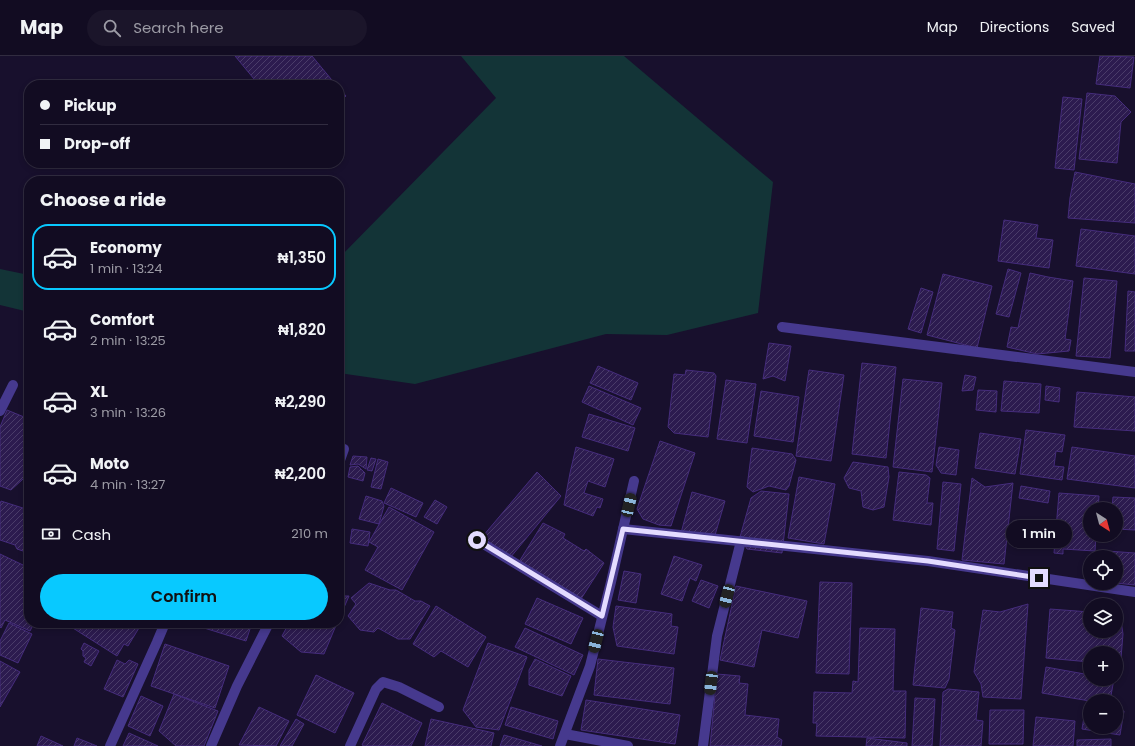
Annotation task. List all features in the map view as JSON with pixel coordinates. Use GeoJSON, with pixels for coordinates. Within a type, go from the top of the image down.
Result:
{"type":"FeatureCollection","features":[{"type":"Feature","properties":{"kind":"street"},"geometry":{"type":"LineString","coordinates":[[782,327],[1135,372]]}},
{"type":"Feature","properties":{"kind":"street"},"geometry":{"type":"LineString","coordinates":[[0,411],[13,385]]}},
{"type":"Feature","properties":{"kind":"street"},"geometry":{"type":"LineString","coordinates":[[560,746],[590,666],[634,481]]}},
{"type":"Feature","properties":{"kind":"street"},"geometry":{"type":"LineString","coordinates":[[623,529],[928,561],[1135,592]]}},
{"type":"Feature","properties":{"kind":"street"},"geometry":{"type":"LineString","coordinates":[[477,540],[602,616]]}},
{"type":"Feature","properties":{"kind":"street"},"geometry":{"type":"LineString","coordinates":[[703,746],[717,636],[741,541]]}},
{"type":"Feature","properties":{"kind":"street"},"geometry":{"type":"LineString","coordinates":[[110,746],[163,628]]}},
{"type":"Feature","properties":{"kind":"street"},"geometry":{"type":"LineString","coordinates":[[211,746],[236,686],[266,628]]}},
{"type":"Feature","properties":{"kind":"street"},"geometry":{"type":"LineString","coordinates":[[350,746],[376,689],[383,682],[399,687],[439,706]]}},
{"type":"Feature","properties":{"kind":"street"},"geometry":{"type":"LineString","coordinates":[[565,734],[628,746]]}},
{"type":"Feature","properties":{"kind":"green space"},"geometry":{"type":"Polygon","coordinates":[[[461,56],[624,56],[773,182],[758,313],[667,335],[606,334],[415,384],[344,374],[344,253],[496,98],[461,56]]]}},
{"type":"Feature","properties":{"kind":"green space"},"geometry":{"type":"Polygon","coordinates":[[[0,269],[24,274],[24,311],[0,305],[0,269]]]}},
{"type":"Feature","properties":{"kind":"building"},"geometry":{"type":"Polygon","coordinates":[[[235,56],[312,56],[332,80],[255,80],[235,56]]]}},
{"type":"Feature","properties":{"kind":"building"},"geometry":{"type":"Polygon","coordinates":[[[1100,56],[1134,57],[1130,88],[1096,84],[1100,56]]]}},
{"type":"Feature","properties":{"kind":"building"},"geometry":{"type":"Polygon","coordinates":[[[1087,93],[1115,96],[1131,112],[1121,122],[1117,163],[1079,159],[1087,93]]]}},
{"type":"Feature","properties":{"kind":"building"},"geometry":{"type":"Polygon","coordinates":[[[1063,97],[1082,99],[1074,170],[1055,168],[1063,97]]]}},
{"type":"Feature","properties":{"kind":"building"},"geometry":{"type":"Polygon","coordinates":[[[1075,172],[1135,184],[1135,223],[1068,218],[1075,172]]]}},
{"type":"Feature","properties":{"kind":"building"},"geometry":{"type":"Polygon","coordinates":[[[1004,220],[1038,225],[1036,238],[1053,240],[1049,268],[998,261],[1004,220]]]}},
{"type":"Feature","properties":{"kind":"building"},"geometry":{"type":"Polygon","coordinates":[[[1081,229],[1135,236],[1135,274],[1076,266],[1081,229]]]}},
{"type":"Feature","properties":{"kind":"building"},"geometry":{"type":"Polygon","coordinates":[[[1008,269],[1021,273],[1009,317],[996,314],[1008,269]]]}},
{"type":"Feature","properties":{"kind":"building"},"geometry":{"type":"Polygon","coordinates":[[[1030,273],[1073,281],[1065,339],[1071,340],[1069,351],[1037,354],[1007,347],[1011,327],[1018,328],[1030,273]]]}},
{"type":"Feature","properties":{"kind":"building"},"geometry":{"type":"Polygon","coordinates":[[[943,274],[992,286],[977,348],[927,335],[943,274]]]}},
{"type":"Feature","properties":{"kind":"building"},"geometry":{"type":"Polygon","coordinates":[[[1084,278],[1117,281],[1110,358],[1076,356],[1084,278]]]}},
{"type":"Feature","properties":{"kind":"building"},"geometry":{"type":"Polygon","coordinates":[[[921,288],[933,292],[921,333],[908,329],[921,288]]]}},
{"type":"Feature","properties":{"kind":"building"},"geometry":{"type":"Polygon","coordinates":[[[1128,291],[1135,292],[1135,351],[1125,351],[1128,291]]]}},
{"type":"Feature","properties":{"kind":"building"},"geometry":{"type":"Polygon","coordinates":[[[769,343],[791,346],[785,381],[773,376],[763,379],[769,343]]]}},
{"type":"Feature","properties":{"kind":"building"},"geometry":{"type":"Polygon","coordinates":[[[862,363],[896,367],[886,458],[852,454],[862,363]]]}},
{"type":"Feature","properties":{"kind":"building"},"geometry":{"type":"Polygon","coordinates":[[[598,366],[638,383],[631,400],[590,383],[598,366]]]}},
{"type":"Feature","properties":{"kind":"building"},"geometry":{"type":"Polygon","coordinates":[[[686,370],[714,373],[716,376],[708,437],[674,433],[668,427],[674,374],[685,375],[686,370]]]}},
{"type":"Feature","properties":{"kind":"building"},"geometry":{"type":"Polygon","coordinates":[[[809,370],[844,375],[831,461],[796,456],[809,370]]]}},
{"type":"Feature","properties":{"kind":"building"},"geometry":{"type":"Polygon","coordinates":[[[965,375],[976,377],[973,390],[962,391],[965,375]]]}},
{"type":"Feature","properties":{"kind":"building"},"geometry":{"type":"Polygon","coordinates":[[[903,379],[942,383],[932,472],[893,467],[903,379]]]}},
{"type":"Feature","properties":{"kind":"building"},"geometry":{"type":"Polygon","coordinates":[[[726,380],[756,384],[747,443],[717,439],[726,380]]]}},
{"type":"Feature","properties":{"kind":"building"},"geometry":{"type":"Polygon","coordinates":[[[1004,381],[1041,384],[1039,413],[1001,411],[1004,381]]]}},
{"type":"Feature","properties":{"kind":"building"},"geometry":{"type":"Polygon","coordinates":[[[589,386],[641,408],[633,425],[582,402],[589,386]]]}},
{"type":"Feature","properties":{"kind":"building"},"geometry":{"type":"Polygon","coordinates":[[[1046,386],[1060,388],[1059,402],[1045,400],[1046,386]]]}},
{"type":"Feature","properties":{"kind":"building"},"geometry":{"type":"Polygon","coordinates":[[[978,390],[997,391],[996,412],[976,410],[978,390]]]}},
{"type":"Feature","properties":{"kind":"building"},"geometry":{"type":"Polygon","coordinates":[[[761,391],[799,397],[793,442],[754,436],[761,391]]]}},
{"type":"Feature","properties":{"kind":"building"},"geometry":{"type":"Polygon","coordinates":[[[1077,392],[1135,397],[1135,431],[1074,427],[1077,392]]]}},
{"type":"Feature","properties":{"kind":"building"},"geometry":{"type":"Polygon","coordinates":[[[7,410],[24,417],[24,479],[11,490],[0,486],[0,427],[7,410]]]}},
{"type":"Feature","properties":{"kind":"building"},"geometry":{"type":"Polygon","coordinates":[[[589,414],[635,428],[628,451],[582,437],[589,414]]]}},
{"type":"Feature","properties":{"kind":"building"},"geometry":{"type":"Polygon","coordinates":[[[1026,430],[1065,435],[1062,452],[1056,451],[1054,466],[1064,467],[1062,480],[1020,474],[1026,430]]]}},
{"type":"Feature","properties":{"kind":"building"},"geometry":{"type":"Polygon","coordinates":[[[980,433],[1021,439],[1015,474],[975,468],[980,433]]]}},
{"type":"Feature","properties":{"kind":"building"},"geometry":{"type":"Polygon","coordinates":[[[660,441],[695,453],[671,526],[659,525],[643,519],[637,509],[660,441]]]}},
{"type":"Feature","properties":{"kind":"building"},"geometry":{"type":"Polygon","coordinates":[[[576,447],[614,459],[605,487],[588,481],[584,493],[603,499],[600,508],[597,507],[593,516],[564,505],[576,447]]]}},
{"type":"Feature","properties":{"kind":"building"},"geometry":{"type":"Polygon","coordinates":[[[939,447],[959,450],[956,475],[941,473],[936,465],[939,447]]]}},
{"type":"Feature","properties":{"kind":"building"},"geometry":{"type":"Polygon","coordinates":[[[1072,447],[1135,456],[1135,488],[1067,479],[1072,447]]]}},
{"type":"Feature","properties":{"kind":"building"},"geometry":{"type":"Polygon","coordinates":[[[752,448],[792,454],[796,460],[789,486],[786,490],[769,486],[753,492],[747,487],[752,448]]]}},
{"type":"Feature","properties":{"kind":"building"},"geometry":{"type":"Polygon","coordinates":[[[353,456],[367,457],[366,469],[358,464],[350,465],[353,456]]]}},
{"type":"Feature","properties":{"kind":"building"},"geometry":{"type":"Polygon","coordinates":[[[371,458],[376,459],[372,471],[367,470],[371,458]]]}},
{"type":"Feature","properties":{"kind":"building"},"geometry":{"type":"Polygon","coordinates":[[[378,459],[388,462],[381,489],[371,487],[378,459]]]}},
{"type":"Feature","properties":{"kind":"building"},"geometry":{"type":"Polygon","coordinates":[[[853,462],[888,467],[889,477],[884,507],[873,510],[863,507],[861,491],[849,488],[844,478],[853,462]]]}},
{"type":"Feature","properties":{"kind":"building"},"geometry":{"type":"Polygon","coordinates":[[[358,466],[365,473],[363,481],[348,477],[350,467],[358,466]]]}},
{"type":"Feature","properties":{"kind":"building"},"geometry":{"type":"Polygon","coordinates":[[[537,472],[561,496],[510,558],[497,550],[483,536],[537,472]]]}},
{"type":"Feature","properties":{"kind":"building"},"geometry":{"type":"Polygon","coordinates":[[[899,472],[926,475],[930,478],[927,503],[933,503],[931,525],[893,520],[899,472]]]}},
{"type":"Feature","properties":{"kind":"building"},"geometry":{"type":"Polygon","coordinates":[[[799,477],[835,484],[824,544],[788,538],[799,477]]]}},
{"type":"Feature","properties":{"kind":"building"},"geometry":{"type":"Polygon","coordinates":[[[972,478],[985,487],[1013,483],[1004,564],[962,560],[972,478]]]}},
{"type":"Feature","properties":{"kind":"building"},"geometry":{"type":"Polygon","coordinates":[[[943,482],[961,484],[954,551],[937,549],[943,482]]]}},
{"type":"Feature","properties":{"kind":"building"},"geometry":{"type":"Polygon","coordinates":[[[1021,486],[1050,491],[1048,503],[1019,498],[1021,486]]]}},
{"type":"Feature","properties":{"kind":"building"},"geometry":{"type":"Polygon","coordinates":[[[391,488],[423,503],[416,517],[384,503],[391,488]]]}},
{"type":"Feature","properties":{"kind":"building"},"geometry":{"type":"Polygon","coordinates":[[[761,491],[789,494],[782,553],[747,549],[740,537],[751,498],[761,491]]]}},
{"type":"Feature","properties":{"kind":"building"},"geometry":{"type":"Polygon","coordinates":[[[692,492],[725,501],[713,542],[681,533],[692,492]]]}},
{"type":"Feature","properties":{"kind":"building"},"geometry":{"type":"Polygon","coordinates":[[[1059,493],[1099,496],[1099,502],[1083,502],[1083,542],[1096,542],[1095,550],[1063,549],[1063,554],[1054,553],[1059,493]]]}},
{"type":"Feature","properties":{"kind":"building"},"geometry":{"type":"Polygon","coordinates":[[[366,496],[382,501],[384,506],[379,524],[359,519],[366,496]]]}},
{"type":"Feature","properties":{"kind":"building"},"geometry":{"type":"Polygon","coordinates":[[[1113,497],[1135,498],[1135,530],[1123,529],[1123,502],[1113,502],[1113,497]]]}},
{"type":"Feature","properties":{"kind":"building"},"geometry":{"type":"Polygon","coordinates":[[[435,500],[447,507],[437,524],[424,517],[435,500]]]}},
{"type":"Feature","properties":{"kind":"building"},"geometry":{"type":"Polygon","coordinates":[[[1,501],[24,508],[24,551],[17,549],[15,545],[0,540],[1,501]]]}},
{"type":"Feature","properties":{"kind":"building"},"geometry":{"type":"Polygon","coordinates":[[[389,507],[434,532],[402,590],[365,570],[378,547],[369,542],[389,507]]]}},
{"type":"Feature","properties":{"kind":"building"},"geometry":{"type":"Polygon","coordinates":[[[543,523],[565,534],[563,538],[584,551],[586,549],[604,563],[579,602],[517,565],[543,523]]]}},
{"type":"Feature","properties":{"kind":"building"},"geometry":{"type":"Polygon","coordinates":[[[352,529],[370,532],[368,546],[350,543],[352,529]]]}},
{"type":"Feature","properties":{"kind":"building"},"geometry":{"type":"Polygon","coordinates":[[[1123,552],[1135,553],[1135,585],[1123,584],[1123,552]]]}},
{"type":"Feature","properties":{"kind":"building"},"geometry":{"type":"Polygon","coordinates":[[[0,554],[23,565],[24,563],[24,628],[32,628],[30,631],[5,620],[1,628],[0,554]]]}},
{"type":"Feature","properties":{"kind":"building"},"geometry":{"type":"Polygon","coordinates":[[[674,556],[702,565],[696,581],[690,578],[682,601],[661,594],[674,556]]]}},
{"type":"Feature","properties":{"kind":"building"},"geometry":{"type":"Polygon","coordinates":[[[624,571],[641,574],[636,603],[618,600],[624,571]]]}},
{"type":"Feature","properties":{"kind":"building"},"geometry":{"type":"Polygon","coordinates":[[[701,580],[718,586],[709,608],[692,601],[701,580]]]}},
{"type":"Feature","properties":{"kind":"building"},"geometry":{"type":"Polygon","coordinates":[[[820,582],[852,583],[849,674],[816,673],[820,582]]]}},
{"type":"Feature","properties":{"kind":"building"},"geometry":{"type":"Polygon","coordinates":[[[369,583],[390,590],[396,590],[415,601],[421,601],[430,606],[410,639],[398,639],[378,628],[374,632],[360,630],[348,616],[356,604],[351,598],[369,583]]]}},
{"type":"Feature","properties":{"kind":"building"},"geometry":{"type":"Polygon","coordinates":[[[736,586],[807,601],[798,638],[762,630],[754,667],[720,660],[736,586]]]}},
{"type":"Feature","properties":{"kind":"building"},"geometry":{"type":"Polygon","coordinates":[[[344,596],[349,596],[344,608],[344,596]]]}},
{"type":"Feature","properties":{"kind":"building"},"geometry":{"type":"Polygon","coordinates":[[[537,598],[583,618],[571,644],[525,624],[537,598]]]}},
{"type":"Feature","properties":{"kind":"building"},"geometry":{"type":"Polygon","coordinates":[[[1028,604],[1021,699],[983,697],[981,684],[974,672],[983,610],[1000,612],[1028,604]]]}},
{"type":"Feature","properties":{"kind":"building"},"geometry":{"type":"Polygon","coordinates":[[[436,606],[486,637],[468,667],[441,651],[434,657],[413,644],[436,606]]]}},
{"type":"Feature","properties":{"kind":"building"},"geometry":{"type":"Polygon","coordinates":[[[616,606],[672,614],[671,626],[678,627],[674,654],[617,646],[613,627],[616,606]]]}},
{"type":"Feature","properties":{"kind":"building"},"geometry":{"type":"Polygon","coordinates":[[[921,608],[953,612],[951,628],[955,630],[949,679],[945,688],[913,685],[921,608]]]}},
{"type":"Feature","properties":{"kind":"building"},"geometry":{"type":"Polygon","coordinates":[[[1050,609],[1083,611],[1083,638],[1123,638],[1122,646],[1083,646],[1083,661],[1046,658],[1050,609]]]}},
{"type":"Feature","properties":{"kind":"building"},"geometry":{"type":"Polygon","coordinates":[[[9,623],[32,634],[18,663],[0,655],[0,641],[9,623]]]}},
{"type":"Feature","properties":{"kind":"building"},"geometry":{"type":"Polygon","coordinates":[[[73,628],[139,628],[128,646],[124,644],[117,656],[73,628]]]}},
{"type":"Feature","properties":{"kind":"building"},"geometry":{"type":"Polygon","coordinates":[[[204,628],[250,628],[246,641],[204,628]]]}},
{"type":"Feature","properties":{"kind":"building"},"geometry":{"type":"Polygon","coordinates":[[[286,628],[335,628],[324,654],[301,652],[282,636],[286,628]]]}},
{"type":"Feature","properties":{"kind":"building"},"geometry":{"type":"Polygon","coordinates":[[[525,628],[583,655],[574,675],[515,647],[525,628]]]}},
{"type":"Feature","properties":{"kind":"building"},"geometry":{"type":"Polygon","coordinates":[[[860,628],[895,629],[893,691],[906,691],[905,738],[816,736],[817,723],[813,723],[814,692],[852,693],[853,681],[858,682],[860,628]]]}},
{"type":"Feature","properties":{"kind":"building"},"geometry":{"type":"Polygon","coordinates":[[[84,643],[99,651],[91,666],[84,662],[86,658],[83,656],[83,651],[81,649],[84,643]]]}},
{"type":"Feature","properties":{"kind":"building"},"geometry":{"type":"Polygon","coordinates":[[[488,643],[527,657],[499,730],[476,727],[463,710],[488,643]]]}},
{"type":"Feature","properties":{"kind":"building"},"geometry":{"type":"Polygon","coordinates":[[[165,644],[229,666],[215,708],[151,686],[165,644]]]}},
{"type":"Feature","properties":{"kind":"building"},"geometry":{"type":"Polygon","coordinates":[[[535,659],[571,676],[562,696],[529,685],[529,670],[535,659]]]}},
{"type":"Feature","properties":{"kind":"building"},"geometry":{"type":"Polygon","coordinates":[[[598,659],[674,668],[670,704],[594,695],[598,659]]]}},
{"type":"Feature","properties":{"kind":"building"},"geometry":{"type":"Polygon","coordinates":[[[117,660],[125,664],[129,660],[138,664],[123,697],[104,689],[117,660]]]}},
{"type":"Feature","properties":{"kind":"building"},"geometry":{"type":"Polygon","coordinates":[[[0,661],[20,672],[0,707],[0,661]]]}},
{"type":"Feature","properties":{"kind":"building"},"geometry":{"type":"Polygon","coordinates":[[[1046,667],[1083,674],[1083,686],[1113,686],[1111,694],[1083,694],[1083,700],[1042,693],[1046,667]]]}},
{"type":"Feature","properties":{"kind":"building"},"geometry":{"type":"Polygon","coordinates":[[[717,674],[740,676],[739,683],[748,684],[745,715],[779,719],[777,737],[782,740],[781,746],[710,746],[717,674]]]}},
{"type":"Feature","properties":{"kind":"building"},"geometry":{"type":"Polygon","coordinates":[[[316,675],[354,693],[335,733],[297,715],[316,675]]]}},
{"type":"Feature","properties":{"kind":"building"},"geometry":{"type":"Polygon","coordinates":[[[948,689],[979,692],[976,720],[983,721],[981,746],[940,746],[943,692],[948,689]]]}},
{"type":"Feature","properties":{"kind":"building"},"geometry":{"type":"Polygon","coordinates":[[[174,694],[218,711],[204,746],[176,746],[159,731],[174,694]]]}},
{"type":"Feature","properties":{"kind":"building"},"geometry":{"type":"Polygon","coordinates":[[[141,696],[163,706],[150,736],[128,726],[141,696]]]}},
{"type":"Feature","properties":{"kind":"building"},"geometry":{"type":"Polygon","coordinates":[[[915,698],[935,699],[932,746],[912,746],[915,698]]]}},
{"type":"Feature","properties":{"kind":"building"},"geometry":{"type":"Polygon","coordinates":[[[586,700],[680,715],[675,744],[581,730],[586,700]]]}},
{"type":"Feature","properties":{"kind":"building"},"geometry":{"type":"Polygon","coordinates":[[[382,703],[422,723],[411,746],[362,745],[382,703]]]}},
{"type":"Feature","properties":{"kind":"building"},"geometry":{"type":"Polygon","coordinates":[[[259,707],[289,721],[276,746],[239,745],[259,707]]]}},
{"type":"Feature","properties":{"kind":"building"},"geometry":{"type":"Polygon","coordinates":[[[511,707],[558,721],[553,739],[505,725],[511,707]]]}},
{"type":"Feature","properties":{"kind":"building"},"geometry":{"type":"Polygon","coordinates":[[[990,710],[1024,710],[1023,744],[989,744],[990,710]]]}},
{"type":"Feature","properties":{"kind":"building"},"geometry":{"type":"Polygon","coordinates":[[[1036,717],[1075,721],[1073,746],[1033,746],[1036,717]]]}},
{"type":"Feature","properties":{"kind":"building"},"geometry":{"type":"Polygon","coordinates":[[[296,719],[304,724],[292,746],[280,746],[296,719]]]}},
{"type":"Feature","properties":{"kind":"building"},"geometry":{"type":"Polygon","coordinates":[[[431,719],[494,733],[491,746],[425,746],[431,719]]]}},
{"type":"Feature","properties":{"kind":"building"},"geometry":{"type":"Polygon","coordinates":[[[129,733],[158,746],[123,746],[129,733]]]}},
{"type":"Feature","properties":{"kind":"building"},"geometry":{"type":"Polygon","coordinates":[[[504,735],[542,746],[500,746],[504,735]]]}},
{"type":"Feature","properties":{"kind":"building"},"geometry":{"type":"Polygon","coordinates":[[[41,736],[63,746],[37,746],[41,736]]]}},
{"type":"Feature","properties":{"kind":"building"},"geometry":{"type":"Polygon","coordinates":[[[77,738],[97,746],[74,746],[77,738]]]}},
{"type":"Feature","properties":{"kind":"building"},"geometry":{"type":"Polygon","coordinates":[[[867,738],[907,743],[907,746],[866,746],[867,738]]]}},
{"type":"Feature","properties":{"kind":"building"},"geometry":{"type":"Polygon","coordinates":[[[1111,739],[1111,746],[1077,746],[1077,740],[1111,739]]]}},
{"type":"Feature","properties":{"kind":"route"},"geometry":{"type":"LineString","coordinates":[[477,540],[602,616],[623,529],[928,561],[1039,578]]}}]}
